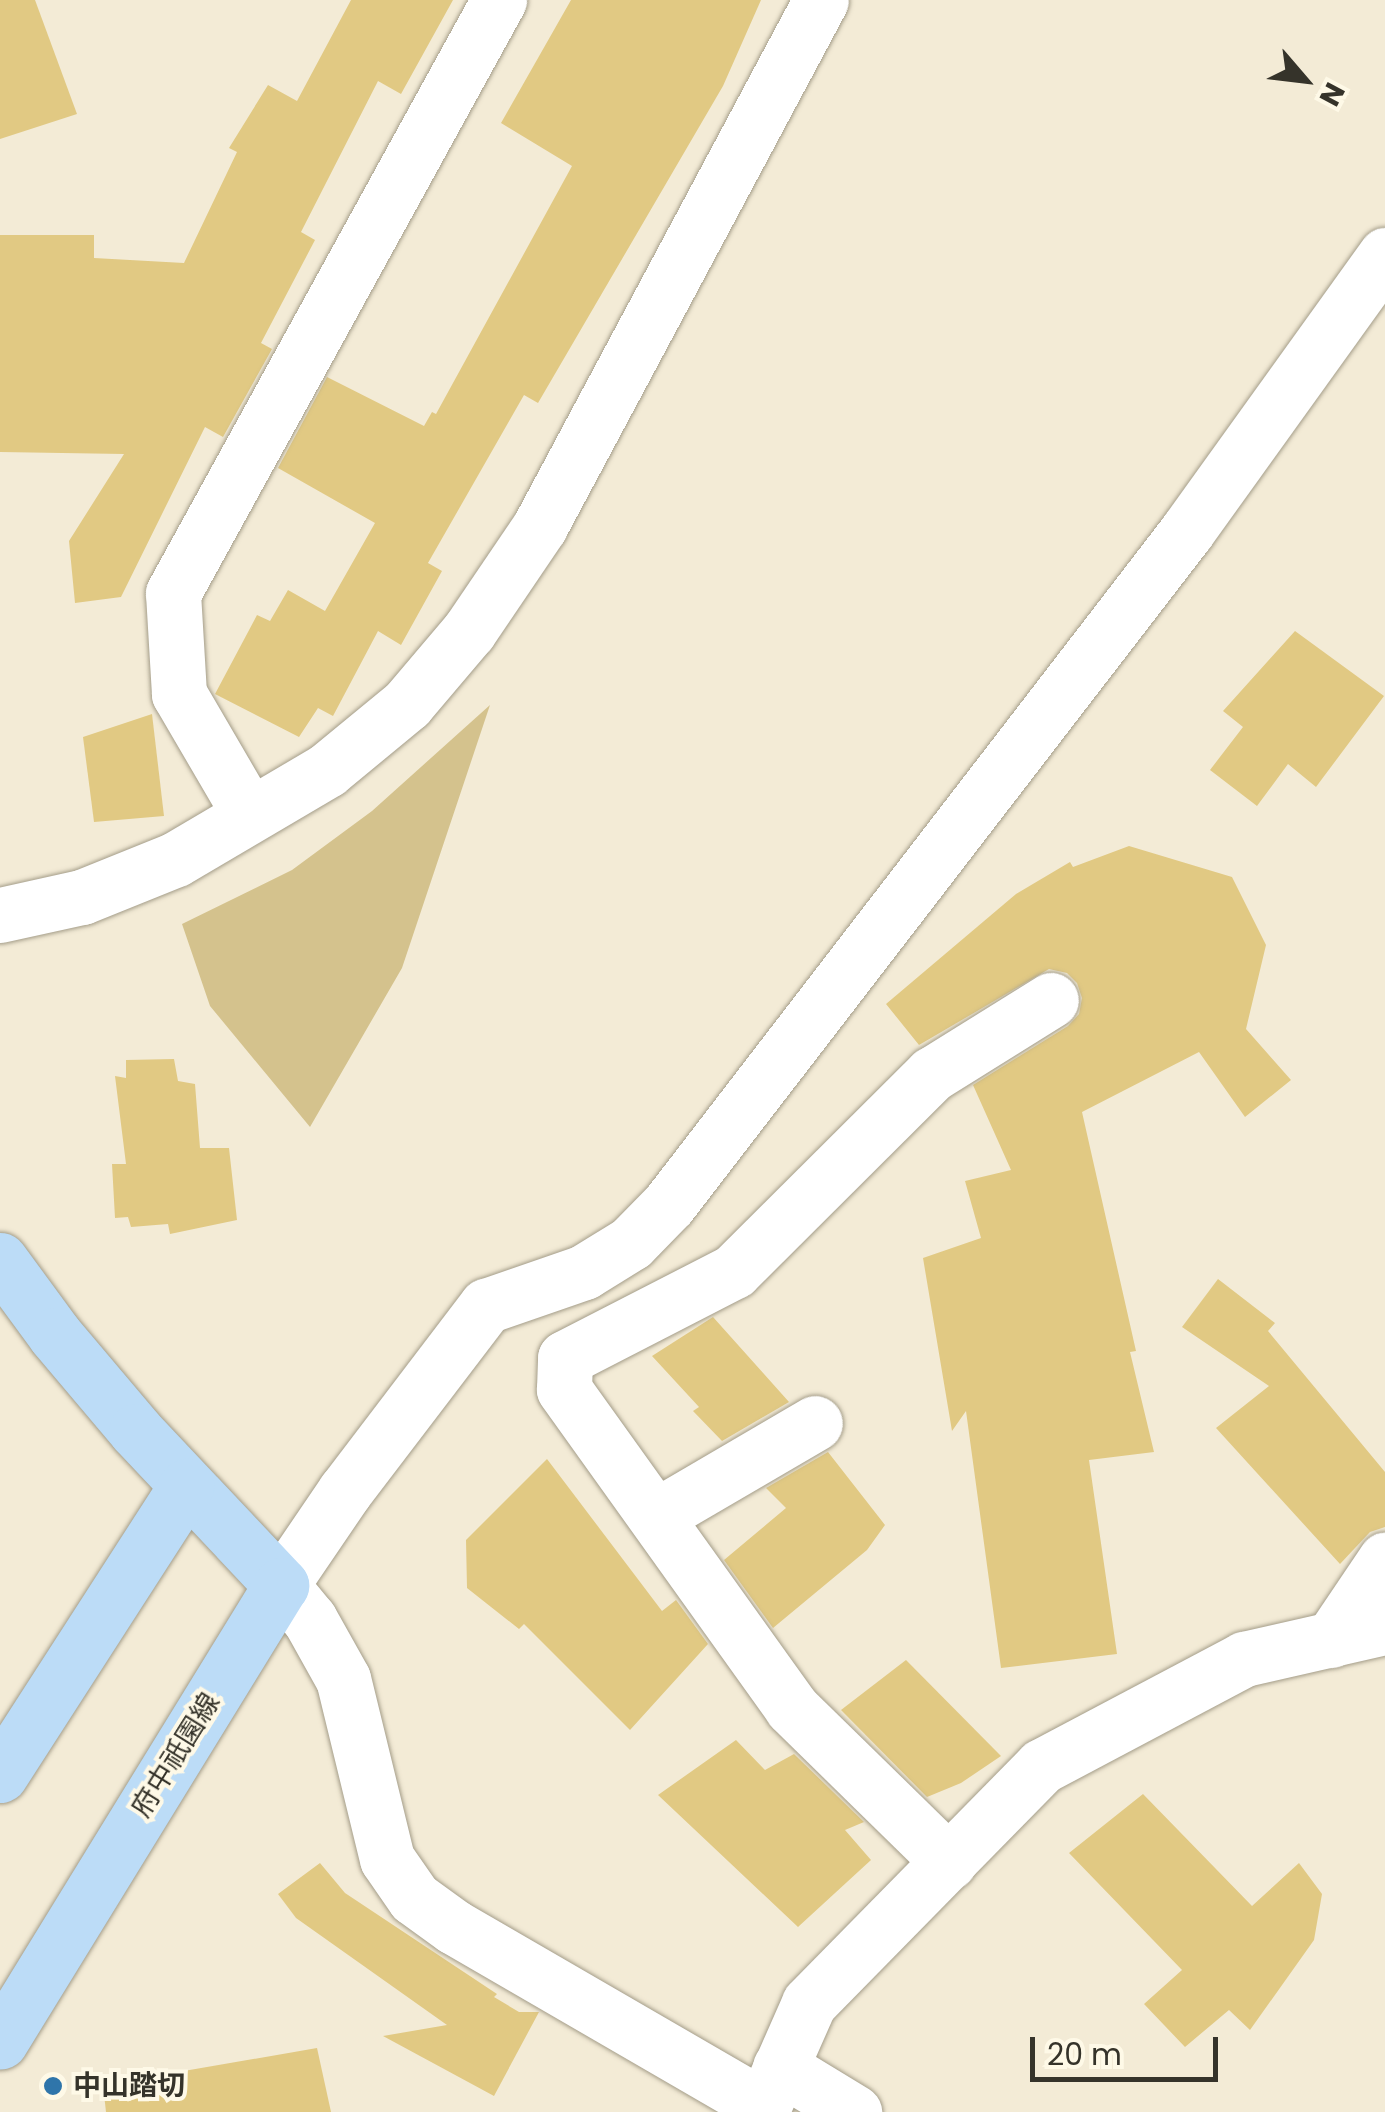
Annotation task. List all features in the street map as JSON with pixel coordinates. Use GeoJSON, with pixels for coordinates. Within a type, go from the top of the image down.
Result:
{"type":"FeatureCollection","features":[{"type":"Feature","properties":{"kind":"main road"},"geometry":{"type":"LineString","coordinates":[[0,1260],[56,1336],[186,1486],[281,1585]]}},
{"type":"Feature","properties":{"kind":"main road"},"geometry":{"type":"LineString","coordinates":[[0,1775],[186,1486]]}},
{"type":"Feature","properties":{"kind":"main road","name":"府中祇園線"},"geometry":{"type":"LineString","coordinates":[[0,2042],[281,1585]]}},
{"type":"Feature","properties":{"kind":"street"},"geometry":{"type":"LineString","coordinates":[[248,812],[178,694],[173,593],[499,0]]}},
{"type":"Feature","properties":{"kind":"street"},"geometry":{"type":"LineString","coordinates":[[0,915],[82,897],[176,859],[248,812],[327,770],[406,704],[469,631],[540,526],[821,0]]}},
{"type":"Feature","properties":{"kind":"street"},"geometry":{"type":"LineString","coordinates":[[854,2112],[768,2095],[454,1928],[414,1898],[387,1860],[343,1679],[310,1620],[281,1585],[345,1491],[486,1306],[584,1272],[631,1243],[669,1204],[1187,531],[1385,255]]}},
{"type":"Feature","properties":{"kind":"street"},"geometry":{"type":"LineString","coordinates":[[949,1862],[792,1708],[564,1389],[565,1358],[734,1271],[932,1074],[1052,1000]]}},
{"type":"Feature","properties":{"kind":"street"},"geometry":{"type":"LineString","coordinates":[[656,1516],[815,1423]]}},
{"type":"Feature","properties":{"kind":"street"},"geometry":{"type":"LineString","coordinates":[[1331,1640],[1385,1560]]}},
{"type":"Feature","properties":{"kind":"street"},"geometry":{"type":"LineString","coordinates":[[768,2095],[809,2004],[1042,1766],[1244,1659],[1385,1626]]}},
{"type":"Feature","properties":{"kind":"shaded area"},"geometry":{"type":"Polygon","coordinates":[[[490,705],[402,968],[310,1127],[210,1006],[182,924],[292,870],[372,811],[490,705]]]}},
{"type":"Feature","properties":{"kind":"building"},"geometry":{"type":"Polygon","coordinates":[[[0,0],[35,0],[77,114],[0,139],[0,0]]]}},
{"type":"Feature","properties":{"kind":"building"},"geometry":{"type":"Polygon","coordinates":[[[351,0],[453,0],[401,94],[378,81],[301,232],[315,240],[261,343],[272,349],[223,437],[205,427],[121,597],[75,603],[69,541],[124,454],[0,452],[0,235],[94,235],[94,258],[184,263],[237,152],[229,148],[268,85],[297,101],[351,0]]]}},
{"type":"Feature","properties":{"kind":"building"},"geometry":{"type":"Polygon","coordinates":[[[571,0],[761,0],[723,86],[538,403],[524,395],[428,563],[442,571],[401,645],[378,631],[333,716],[318,708],[299,737],[215,694],[257,615],[270,621],[288,590],[325,611],[375,523],[278,468],[327,377],[424,426],[432,412],[436,414],[572,166],[501,123],[571,0]]]}},
{"type":"Feature","properties":{"kind":"building"},"geometry":{"type":"Polygon","coordinates":[[[1295,631],[1384,696],[1316,787],[1288,764],[1257,806],[1210,770],[1243,727],[1223,711],[1295,631]]]}},
{"type":"Feature","properties":{"kind":"building"},"geometry":{"type":"Polygon","coordinates":[[[152,714],[164,816],[94,822],[83,737],[152,714]]]}},
{"type":"Feature","properties":{"kind":"building"},"geometry":{"type":"Polygon","coordinates":[[[1129,846],[1232,877],[1266,945],[1246,1029],[1291,1080],[1245,1117],[1199,1052],[1082,1112],[1136,1351],[1130,1352],[1154,1452],[1089,1460],[1117,1654],[1001,1668],[966,1411],[952,1431],[923,1258],[981,1238],[965,1181],[1011,1170],[973,1085],[1068,1026],[1079,1014],[1082,998],[1077,983],[1067,973],[1049,969],[919,1045],[886,1004],[1016,894],[1070,862],[1073,867],[1129,846]]]}},
{"type":"Feature","properties":{"kind":"building"},"geometry":{"type":"Polygon","coordinates":[[[174,1059],[178,1081],[195,1084],[200,1148],[229,1148],[237,1220],[170,1234],[168,1224],[131,1227],[128,1217],[115,1218],[112,1164],[126,1164],[115,1076],[126,1078],[126,1060],[174,1059]]]}},
{"type":"Feature","properties":{"kind":"building"},"geometry":{"type":"Polygon","coordinates":[[[1218,1279],[1275,1323],[1268,1331],[1385,1472],[1385,1527],[1370,1532],[1340,1564],[1216,1428],[1269,1386],[1182,1327],[1218,1279]]]}},
{"type":"Feature","properties":{"kind":"building"},"geometry":{"type":"Polygon","coordinates":[[[713,1317],[789,1402],[722,1441],[693,1411],[699,1407],[652,1356],[713,1317]]]}},
{"type":"Feature","properties":{"kind":"building"},"geometry":{"type":"Polygon","coordinates":[[[828,1452],[885,1525],[867,1550],[773,1628],[724,1560],[786,1508],[766,1488],[828,1452]]]}},
{"type":"Feature","properties":{"kind":"building"},"geometry":{"type":"Polygon","coordinates":[[[547,1459],[662,1611],[676,1600],[708,1644],[630,1730],[524,1624],[519,1629],[467,1588],[466,1540],[547,1459]]]}},
{"type":"Feature","properties":{"kind":"building"},"geometry":{"type":"Polygon","coordinates":[[[906,1660],[1001,1756],[961,1783],[927,1797],[841,1710],[906,1660]]]}},
{"type":"Feature","properties":{"kind":"building"},"geometry":{"type":"Polygon","coordinates":[[[736,1740],[765,1770],[794,1754],[864,1822],[845,1830],[871,1860],[798,1927],[658,1795],[736,1740]]]}},
{"type":"Feature","properties":{"kind":"building"},"geometry":{"type":"Polygon","coordinates":[[[1143,1794],[1252,1906],[1299,1863],[1322,1894],[1314,1940],[1250,2030],[1229,2010],[1185,2047],[1144,2004],[1182,1970],[1069,1853],[1143,1794]]]}},
{"type":"Feature","properties":{"kind":"building"},"geometry":{"type":"Polygon","coordinates":[[[320,1863],[345,1893],[497,1994],[494,1997],[519,2012],[539,2012],[494,2096],[383,2036],[447,2025],[296,1918],[278,1894],[320,1863]]]}},
{"type":"Feature","properties":{"kind":"building"},"geometry":{"type":"Polygon","coordinates":[[[317,2048],[331,2112],[106,2112],[103,2085],[317,2048]]]}},
{"type":"Feature","properties":{"kind":"place","name":"中山踏切"},"geometry":{"type":"Point","coordinates":[53,2086]}}]}
